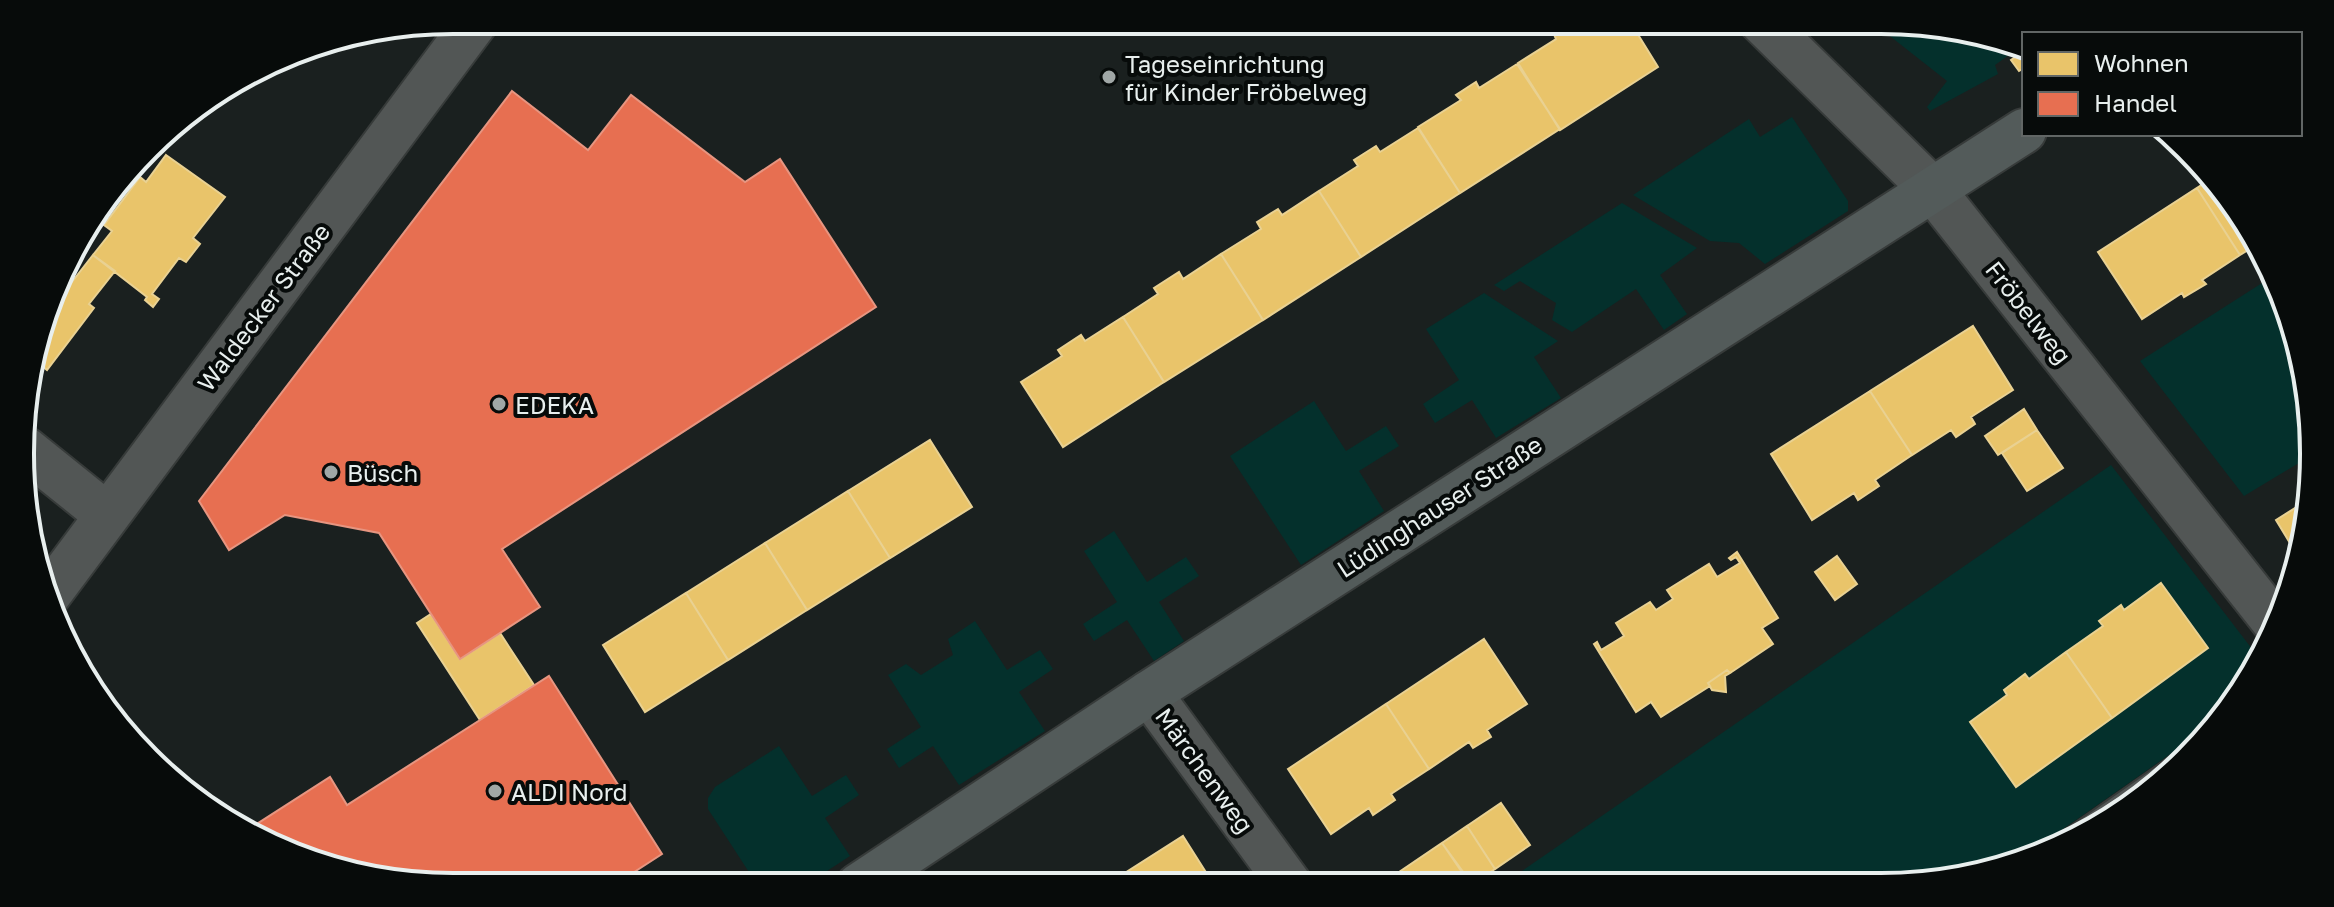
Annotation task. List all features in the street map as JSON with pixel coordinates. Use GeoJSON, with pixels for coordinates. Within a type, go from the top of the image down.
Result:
{"type":"FeatureCollection","features":[{"type":"Feature","properties":{"kind":"street","name":"Waldecker Straße"},"geometry":{"type":"LineString","coordinates":[[55,586],[467,34]]}},
{"type":"Feature","properties":{"kind":"street","name":"Fröbelweg"},"geometry":{"type":"LineString","coordinates":[[1774,34],[1932,189],[2268,614]]}},
{"type":"Feature","properties":{"kind":"street","name":"Lüdinghauser Straße"},"geometry":{"type":"LineString","coordinates":[[878,873],[1149,693],[2022,132]]}},
{"type":"Feature","properties":{"kind":"street"},"geometry":{"type":"LineString","coordinates":[[34,456],[107,515]]}},
{"type":"Feature","properties":{"kind":"street","name":"Märchenweg"},"geometry":{"type":"LineString","coordinates":[[1149,693],[1281,873]]}},
{"type":"Feature","properties":{"kind":"shaded area"},"geometry":{"type":"Polygon","coordinates":[[[1888,34],[1962,42],[2010,54],[1995,65],[1998,74],[1930,111],[1927,107],[1947,81],[1888,34]]]}},
{"type":"Feature","properties":{"kind":"shaded area"},"geometry":{"type":"Polygon","coordinates":[[[1792,117],[1848,201],[1848,211],[1765,264],[1739,243],[1710,241],[1633,195],[1749,119],[1760,137],[1792,117]]]}},
{"type":"Feature","properties":{"kind":"shaded area"},"geometry":{"type":"Polygon","coordinates":[[[1622,203],[1697,248],[1660,275],[1687,314],[1664,330],[1636,289],[1572,332],[1552,320],[1556,303],[1520,281],[1504,291],[1494,285],[1622,203]]]}},
{"type":"Feature","properties":{"kind":"shaded area"},"geometry":{"type":"Polygon","coordinates":[[[2263,282],[2278,319],[2292,372],[2299,426],[2300,463],[2244,496],[2140,361],[2263,282]]]}},
{"type":"Feature","properties":{"kind":"shaded area"},"geometry":{"type":"Polygon","coordinates":[[[1484,293],[1558,341],[1534,357],[1561,398],[1496,438],[1472,400],[1435,423],[1423,404],[1459,380],[1426,329],[1484,293]]]}},
{"type":"Feature","properties":{"kind":"shaded area"},"geometry":{"type":"Polygon","coordinates":[[[1314,401],[1346,451],[1386,426],[1399,446],[1359,471],[1384,511],[1301,565],[1230,456],[1314,401]]]}},
{"type":"Feature","properties":{"kind":"shaded area"},"geometry":{"type":"Polygon","coordinates":[[[2111,465],[2252,649],[2213,709],[2179,748],[2054,835],[1989,859],[1935,869],[1880,873],[1519,873],[2111,465]]]}},
{"type":"Feature","properties":{"kind":"shaded area"},"geometry":{"type":"Polygon","coordinates":[[[1114,531],[1147,582],[1186,557],[1199,576],[1159,602],[1184,641],[1154,661],[1127,620],[1094,641],[1083,624],[1117,602],[1084,551],[1114,531]]]}},
{"type":"Feature","properties":{"kind":"shaded area"},"geometry":{"type":"Polygon","coordinates":[[[975,621],[1007,670],[1040,650],[1053,669],[1019,692],[1045,731],[959,785],[933,746],[899,768],[887,749],[921,727],[888,675],[906,664],[921,675],[953,655],[948,639],[975,621]]]}},
{"type":"Feature","properties":{"kind":"shaded area"},"geometry":{"type":"Polygon","coordinates":[[[779,746],[812,796],[846,775],[859,795],[825,818],[850,856],[824,873],[750,873],[708,809],[708,798],[715,787],[779,746]]]}},
{"type":"Feature","properties":{"kind":"building: Wohnen"},"geometry":{"type":"Polygon","coordinates":[[[1554,34],[1638,34],[1658,67],[1560,130],[1518,63],[1556,39],[1554,34]]]}},
{"type":"Feature","properties":{"kind":"building: Wohnen"},"geometry":{"type":"Polygon","coordinates":[[[2016,56],[2022,59],[2022,69],[2019,71],[2011,60],[2016,56]]]}},
{"type":"Feature","properties":{"kind":"building: Wohnen"},"geometry":{"type":"Polygon","coordinates":[[[1517,64],[1560,129],[1460,193],[1418,127],[1461,100],[1456,95],[1476,82],[1479,88],[1517,64]]]}},
{"type":"Feature","properties":{"kind":"building: Wohnen"},"geometry":{"type":"Polygon","coordinates":[[[1418,128],[1460,193],[1361,257],[1319,191],[1358,166],[1354,160],[1376,146],[1380,152],[1418,128]]]}},
{"type":"Feature","properties":{"kind":"building: Wohnen"},"geometry":{"type":"Polygon","coordinates":[[[166,155],[225,197],[193,238],[200,244],[186,262],[179,258],[152,294],[159,299],[153,307],[145,300],[147,297],[93,255],[112,231],[104,225],[140,177],[146,182],[166,155]]]}},
{"type":"Feature","properties":{"kind":"building: Wohnen"},"geometry":{"type":"Polygon","coordinates":[[[2202,184],[2213,198],[2247,250],[2240,255],[2197,188],[2202,184]]]}},
{"type":"Feature","properties":{"kind":"building: Wohnen"},"geometry":{"type":"Polygon","coordinates":[[[2197,188],[2240,255],[2202,280],[2206,284],[2184,297],[2182,293],[2142,319],[2098,252],[2197,188]]]}},
{"type":"Feature","properties":{"kind":"building: Wohnen"},"geometry":{"type":"Polygon","coordinates":[[[1319,191],[1361,257],[1263,320],[1221,254],[1261,229],[1257,222],[1278,209],[1282,215],[1319,191]]]}},
{"type":"Feature","properties":{"kind":"building: Wohnen"},"geometry":{"type":"Polygon","coordinates":[[[1221,254],[1263,320],[1164,382],[1123,317],[1158,294],[1154,288],[1179,272],[1183,279],[1221,254]]]}},
{"type":"Feature","properties":{"kind":"building: Wohnen"},"geometry":{"type":"Polygon","coordinates":[[[93,255],[115,271],[89,304],[94,308],[47,370],[43,367],[48,345],[69,285],[93,255]]]}},
{"type":"Feature","properties":{"kind":"building: Wohnen"},"geometry":{"type":"Polygon","coordinates":[[[1123,317],[1164,382],[1063,447],[1021,382],[1062,356],[1058,350],[1081,335],[1085,341],[1123,317]]]}},
{"type":"Feature","properties":{"kind":"building: Wohnen"},"geometry":{"type":"Polygon","coordinates":[[[1973,326],[2013,390],[1971,417],[1975,424],[1956,437],[1951,430],[1912,455],[1870,391],[1973,326]]]}},
{"type":"Feature","properties":{"kind":"building: Wohnen"},"geometry":{"type":"Polygon","coordinates":[[[1870,391],[1912,455],[1875,480],[1879,486],[1858,500],[1854,493],[1812,520],[1771,454],[1870,391]]]}},
{"type":"Feature","properties":{"kind":"building: Wohnen"},"geometry":{"type":"Polygon","coordinates":[[[2024,409],[2037,430],[1998,455],[1985,436],[2024,409]]]}},
{"type":"Feature","properties":{"kind":"building: Wohnen"},"geometry":{"type":"Polygon","coordinates":[[[2037,430],[2063,468],[2027,491],[2002,453],[2037,430]]]}},
{"type":"Feature","properties":{"kind":"building: Wohnen"},"geometry":{"type":"Polygon","coordinates":[[[930,440],[972,507],[890,558],[848,491],[930,440]]]}},
{"type":"Feature","properties":{"kind":"building: Wohnen"},"geometry":{"type":"Polygon","coordinates":[[[848,491],[890,558],[807,610],[765,543],[848,491]]]}},
{"type":"Feature","properties":{"kind":"building: Wohnen"},"geometry":{"type":"Polygon","coordinates":[[[2296,507],[2290,543],[2276,520],[2296,507]]]}},
{"type":"Feature","properties":{"kind":"building: Wohnen"},"geometry":{"type":"Polygon","coordinates":[[[765,543],[807,610],[728,660],[686,593],[765,543]]]}},
{"type":"Feature","properties":{"kind":"building: Wohnen"},"geometry":{"type":"Polygon","coordinates":[[[1737,552],[1778,618],[1762,628],[1773,644],[1730,673],[1727,670],[1708,683],[1710,686],[1661,717],[1651,702],[1636,712],[1594,644],[1597,642],[1601,650],[1624,636],[1616,623],[1650,602],[1656,610],[1673,599],[1667,590],[1709,564],[1717,577],[1740,563],[1736,557],[1729,558],[1737,552]]]}},
{"type":"Feature","properties":{"kind":"building: Wohnen"},"geometry":{"type":"Polygon","coordinates":[[[1837,556],[1857,584],[1835,600],[1815,572],[1837,556]]]}},
{"type":"Feature","properties":{"kind":"building: Wohnen"},"geometry":{"type":"Polygon","coordinates":[[[2161,583],[2208,648],[2112,718],[2066,652],[2103,626],[2099,621],[2121,605],[2124,610],[2161,583]]]}},
{"type":"Feature","properties":{"kind":"building: Wohnen"},"geometry":{"type":"Polygon","coordinates":[[[686,593],[728,660],[645,712],[603,645],[686,593]]]}},
{"type":"Feature","properties":{"kind":"building: Wohnen"},"geometry":{"type":"Polygon","coordinates":[[[431,614],[460,659],[500,633],[534,685],[480,720],[417,623],[431,614]]]}},
{"type":"Feature","properties":{"kind":"building: Wohnen"},"geometry":{"type":"Polygon","coordinates":[[[1484,639],[1527,704],[1487,730],[1491,737],[1473,748],[1469,742],[1429,769],[1386,704],[1484,639]]]}},
{"type":"Feature","properties":{"kind":"building: Wohnen"},"geometry":{"type":"Polygon","coordinates":[[[2066,652],[2112,718],[2016,787],[1970,722],[2007,695],[2004,690],[2025,674],[2029,679],[2066,652]]]}},
{"type":"Feature","properties":{"kind":"building: Wohnen"},"geometry":{"type":"Polygon","coordinates":[[[1727,670],[1730,673],[1725,676],[1726,692],[1712,690],[1708,683],[1727,670]]]}},
{"type":"Feature","properties":{"kind":"building: Wohnen"},"geometry":{"type":"Polygon","coordinates":[[[1386,704],[1429,769],[1391,794],[1395,800],[1373,815],[1369,808],[1331,834],[1288,769],[1386,704]]]}},
{"type":"Feature","properties":{"kind":"building: Wohnen"},"geometry":{"type":"Polygon","coordinates":[[[1501,803],[1530,845],[1495,869],[1467,826],[1501,803]]]}},
{"type":"Feature","properties":{"kind":"building: Wohnen"},"geometry":{"type":"Polygon","coordinates":[[[1467,826],[1495,869],[1489,873],[1464,873],[1442,843],[1467,826]]]}},
{"type":"Feature","properties":{"kind":"building: Wohnen"},"geometry":{"type":"Polygon","coordinates":[[[1183,836],[1206,873],[1125,873],[1183,836]]]}},
{"type":"Feature","properties":{"kind":"building: Wohnen"},"geometry":{"type":"Polygon","coordinates":[[[1442,843],[1462,873],[1398,873],[1442,843]]]}},
{"type":"Feature","properties":{"kind":"building: Handel","name":"EDEKA"},"geometry":{"type":"Polygon","coordinates":[[[512,91],[588,150],[631,95],[745,182],[780,159],[876,307],[502,549],[540,607],[460,659],[379,533],[285,515],[229,550],[199,501],[512,91]]]}},
{"type":"Feature","properties":{"kind":"building: Handel","name":"ALDI Nord"},"geometry":{"type":"Polygon","coordinates":[[[549,676],[662,854],[633,873],[426,872],[345,859],[293,841],[257,824],[330,777],[347,805],[549,676]]]}},
{"type":"Feature","properties":{"kind":"place","name":"Tageseinrichtung für Kinder Fröbelweg"},"geometry":{"type":"Point","coordinates":[1109,77]}},
{"type":"Feature","properties":{"kind":"place","name":"EDEKA"},"geometry":{"type":"Point","coordinates":[499,404]}},
{"type":"Feature","properties":{"kind":"place","name":"Büsch"},"geometry":{"type":"Point","coordinates":[331,472]}},
{"type":"Feature","properties":{"kind":"place","name":"ALDI Nord"},"geometry":{"type":"Point","coordinates":[495,791]}}]}
